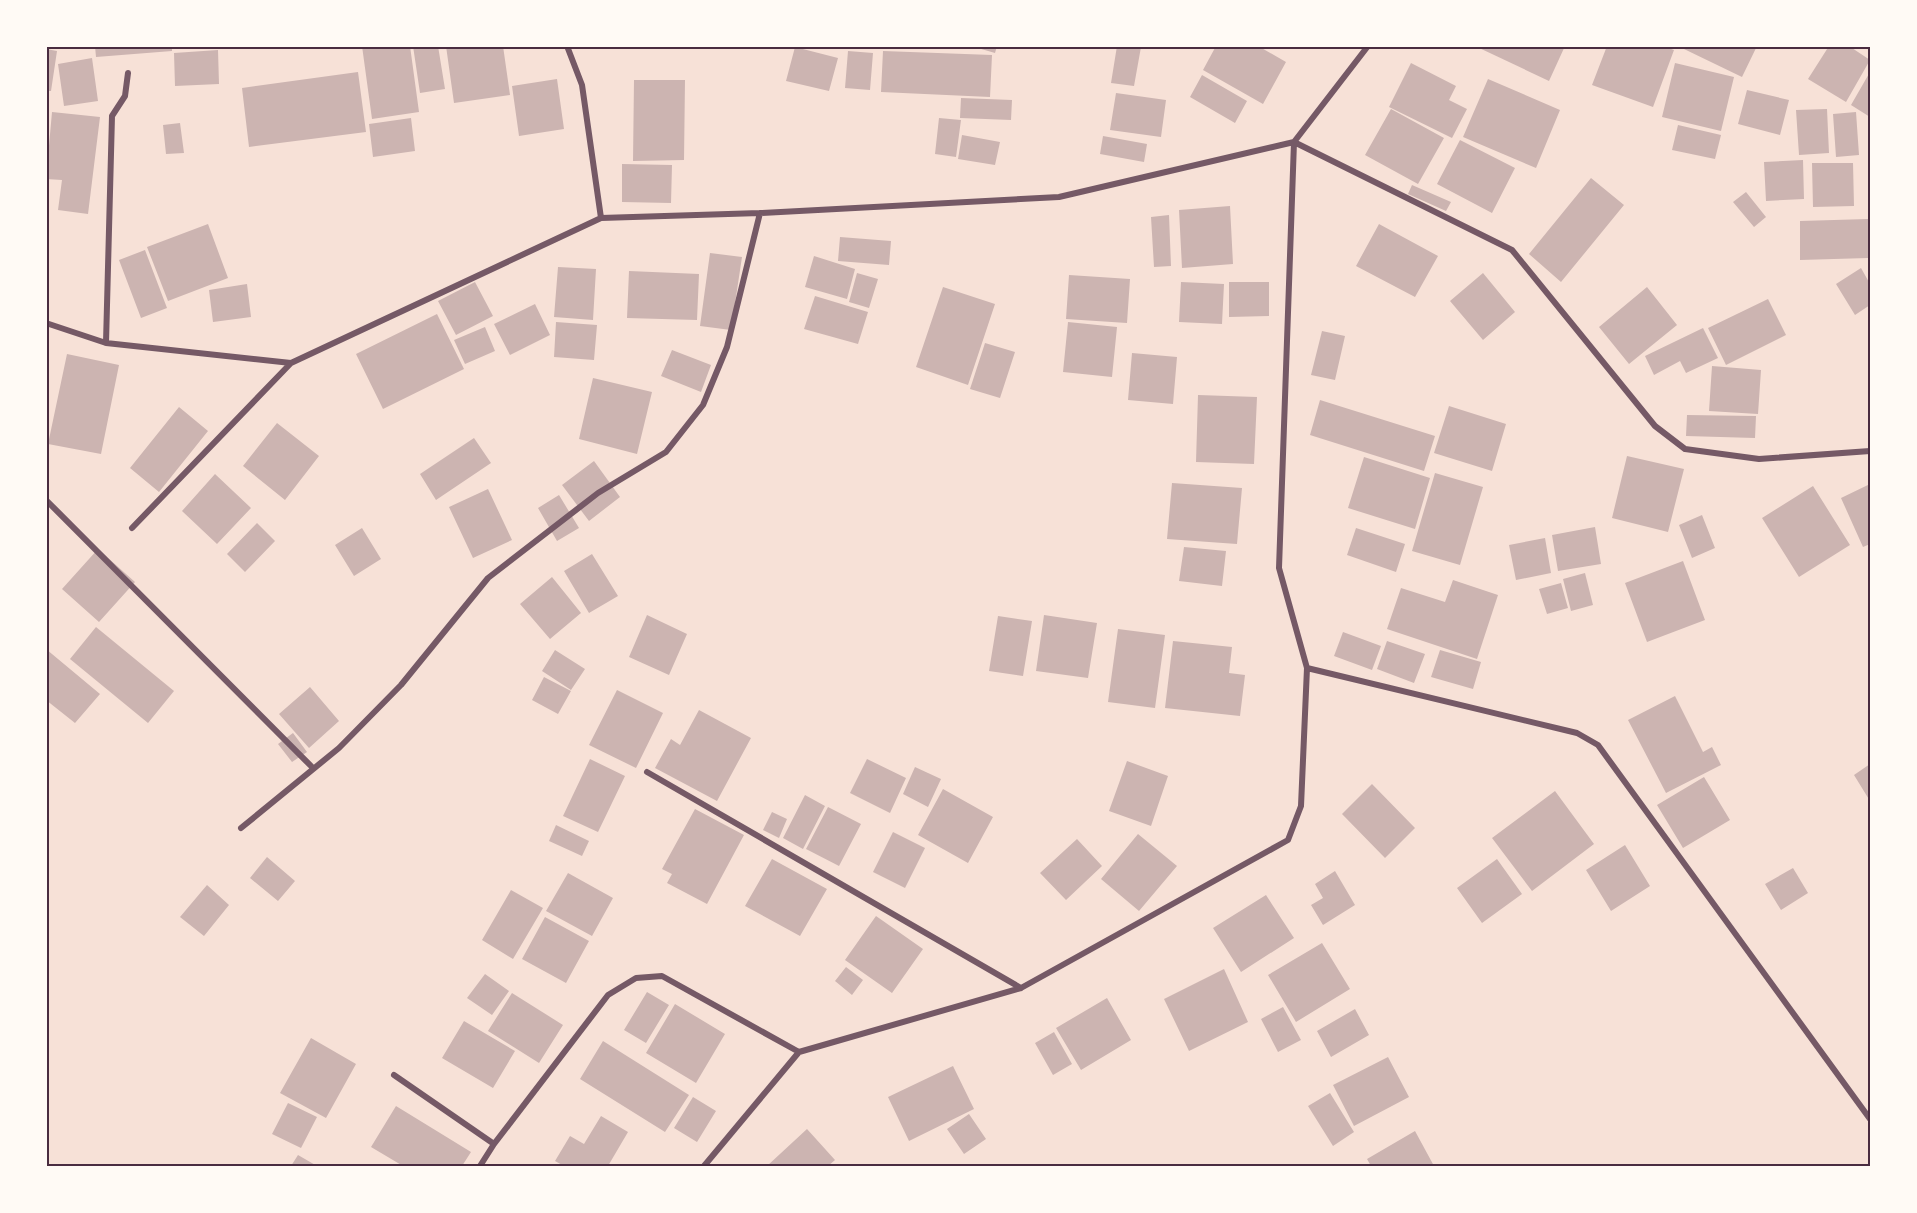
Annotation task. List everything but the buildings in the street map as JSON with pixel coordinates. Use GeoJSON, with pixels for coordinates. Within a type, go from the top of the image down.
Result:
{"type":"FeatureCollection","features":[{"type":"Feature","properties":{"kind":"street"},"geometry":{"type":"LineString","coordinates":[[567,46],[582,85],[601,218]]}},
{"type":"Feature","properties":{"kind":"street"},"geometry":{"type":"LineString","coordinates":[[704,1167],[799,1052],[1021,988],[1288,840],[1301,806],[1306,668],[1279,568],[1294,142],[1368,46]]}},
{"type":"Feature","properties":{"kind":"street"},"geometry":{"type":"LineString","coordinates":[[106,343],[112,116],[125,96],[128,73]]}},
{"type":"Feature","properties":{"kind":"street"},"geometry":{"type":"LineString","coordinates":[[132,528],[291,363],[601,218],[760,213],[1059,197],[1294,142],[1512,250],[1655,426],[1685,449],[1759,459],[1870,452]]}},
{"type":"Feature","properties":{"kind":"street"},"geometry":{"type":"LineString","coordinates":[[241,828],[339,748],[401,685],[488,578],[598,493],[666,452],[703,405],[727,347],[760,213]]}},
{"type":"Feature","properties":{"kind":"street"},"geometry":{"type":"LineString","coordinates":[[46,322],[106,343],[291,363]]}},
{"type":"Feature","properties":{"kind":"street"},"geometry":{"type":"LineString","coordinates":[[46,500],[313,768]]}},
{"type":"Feature","properties":{"kind":"street"},"geometry":{"type":"LineString","coordinates":[[1306,668],[1577,733],[1598,746],[1870,1119]]}},
{"type":"Feature","properties":{"kind":"street"},"geometry":{"type":"LineString","coordinates":[[647,772],[1021,988]]}},
{"type":"Feature","properties":{"kind":"street"},"geometry":{"type":"LineString","coordinates":[[480,1167],[494,1144],[608,995],[636,978],[663,976],[799,1052]]}},
{"type":"Feature","properties":{"kind":"street"},"geometry":{"type":"LineString","coordinates":[[394,1075],[494,1144]]}}]}
